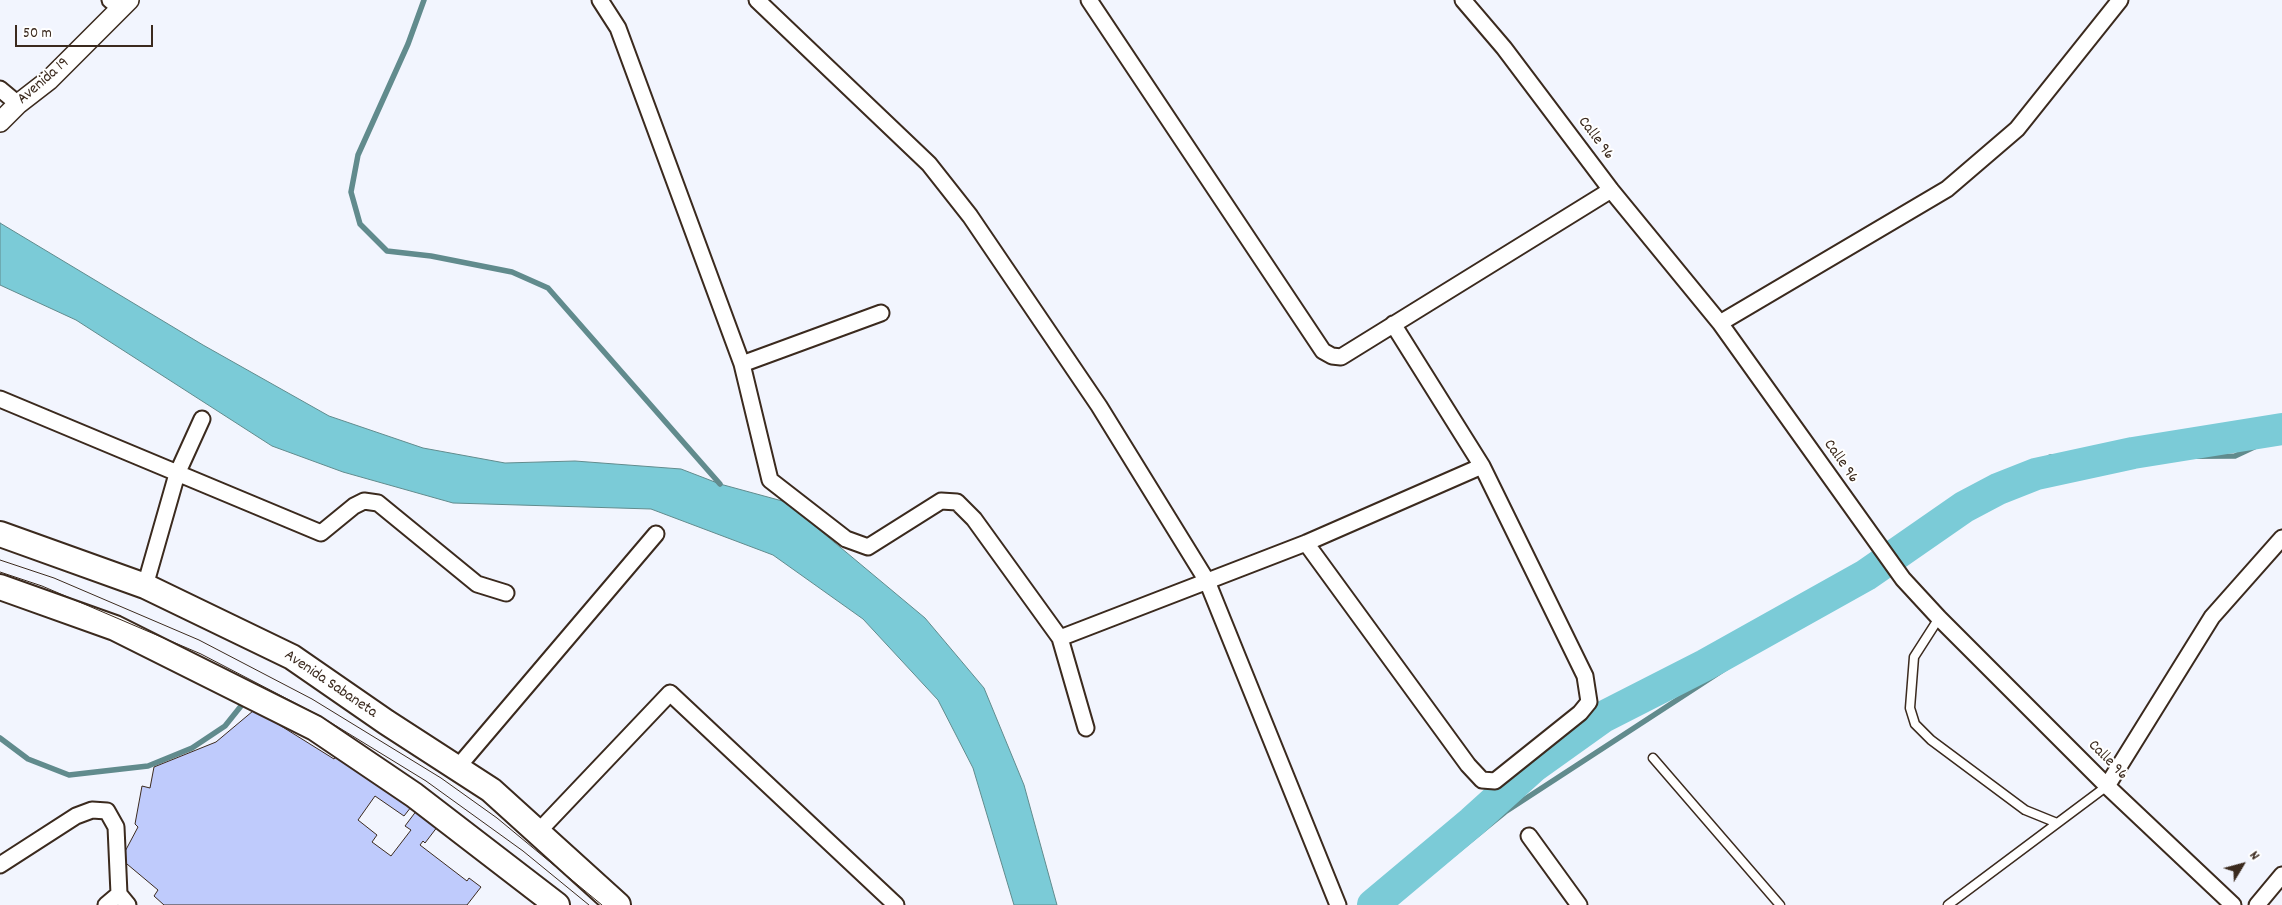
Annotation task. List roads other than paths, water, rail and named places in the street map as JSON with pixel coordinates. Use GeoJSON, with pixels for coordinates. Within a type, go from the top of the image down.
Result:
{"type":"FeatureCollection","features":[{"type":"Feature","properties":{"kind":"main road","name":"Avenida Sabaneta"},"geometry":{"type":"LineString","coordinates":[[0,534],[145,586],[292,657],[386,722],[492,790],[618,905]]}},
{"type":"Feature","properties":{"kind":"main road"},"geometry":{"type":"LineString","coordinates":[[0,587],[115,628],[316,728],[414,795],[557,905]]}},
{"type":"Feature","properties":{"kind":"street"},"geometry":{"type":"LineString","coordinates":[[600,0],[618,28],[742,364],[770,480],[846,539],[868,547],[941,501],[957,502],[974,519],[1060,638],[1086,728]]}},
{"type":"Feature","properties":{"kind":"street"},"geometry":{"type":"LineString","coordinates":[[757,0],[929,164],[970,216],[1099,406],[1207,581],[1338,905]]}},
{"type":"Feature","properties":{"kind":"street"},"geometry":{"type":"LineString","coordinates":[[1089,0],[1323,351],[1332,356],[1341,357],[1612,190]]}},
{"type":"Feature","properties":{"kind":"street","name":"Calle 96"},"geometry":{"type":"LineString","coordinates":[[1462,0],[1504,48],[1612,190],[1720,323],[1903,579],[1938,618],[2107,786],[2233,905]]}},
{"type":"Feature","properties":{"kind":"street"},"geometry":{"type":"LineString","coordinates":[[1720,323],[1947,189],[2017,129],[2120,0]]}},
{"type":"Feature","properties":{"kind":"street","name":"Avenida 19"},"geometry":{"type":"LineString","coordinates":[[0,122],[18,104],[49,80],[120,3]]}},
{"type":"Feature","properties":{"kind":"street"},"geometry":{"type":"LineString","coordinates":[[0,89],[18,104]]}},
{"type":"Feature","properties":{"kind":"street"},"geometry":{"type":"LineString","coordinates":[[742,364],[881,313]]}},
{"type":"Feature","properties":{"kind":"street"},"geometry":{"type":"LineString","coordinates":[[1306,543],[1468,765],[1482,780],[1495,781],[1580,713],[1589,702],[1585,676],[1482,466],[1393,324]]}},
{"type":"Feature","properties":{"kind":"street"},"geometry":{"type":"LineString","coordinates":[[0,399],[321,533],[364,501],[378,502],[477,584],[506,593]]}},
{"type":"Feature","properties":{"kind":"street"},"geometry":{"type":"LineString","coordinates":[[145,586],[177,474],[202,419]]}},
{"type":"Feature","properties":{"kind":"street"},"geometry":{"type":"LineString","coordinates":[[1060,638],[1306,543],[1482,466]]}},
{"type":"Feature","properties":{"kind":"street"},"geometry":{"type":"LineString","coordinates":[[457,768],[656,534]]}},
{"type":"Feature","properties":{"kind":"street"},"geometry":{"type":"LineString","coordinates":[[2107,786],[2212,617],[2282,538]]}},
{"type":"Feature","properties":{"kind":"street"},"geometry":{"type":"LineString","coordinates":[[538,832],[670,693],[896,905]]}},
{"type":"Feature","properties":{"kind":"street"},"geometry":{"type":"LineString","coordinates":[[0,865],[76,816],[92,810],[108,811],[116,827],[123,900],[106,905]]}},
{"type":"Feature","properties":{"kind":"street"},"geometry":{"type":"LineString","coordinates":[[1529,836],[1579,905]]}},
{"type":"Feature","properties":{"kind":"street"},"geometry":{"type":"LineString","coordinates":[[2257,905],[2282,875]]}},
{"type":"Feature","properties":{"kind":"lane"},"geometry":{"type":"LineString","coordinates":[[1938,618],[1914,657],[1910,708],[1915,724],[1931,740],[2025,810],[2057,823]]}},
{"type":"Feature","properties":{"kind":"lane"},"geometry":{"type":"LineString","coordinates":[[1653,758],[1780,905]]}},
{"type":"Feature","properties":{"kind":"lane"},"geometry":{"type":"LineString","coordinates":[[1948,905],[2107,786]]}},
{"type":"Feature","properties":{"kind":"water"},"geometry":{"type":"Polygon","coordinates":[[[0,223],[203,345],[329,416],[423,448],[505,463],[575,461],[681,469],[720,484],[786,502],[925,618],[984,688],[1024,785],[1057,905],[1014,905],[973,768],[938,700],[863,619],[773,555],[651,509],[453,503],[343,472],[272,446],[76,320],[0,285],[0,223]]]}},
{"type":"Feature","properties":{"kind":"waterway"},"geometry":{"type":"LineString","coordinates":[[424,0],[408,44],[358,155],[351,192],[360,224],[387,251],[431,256],[512,272],[548,288],[720,484]]}},
{"type":"Feature","properties":{"kind":"waterway"},"geometry":{"type":"LineString","coordinates":[[1373,905],[1472,822],[1533,767],[1603,717],[1705,665],[1866,575],[1964,507],[1998,489],[2036,474],[2133,453],[2282,429]]}},
{"type":"Feature","properties":{"kind":"waterway"},"geometry":{"type":"LineString","coordinates":[[1391,905],[1505,812],[2050,457],[2235,456],[2282,434]]}},
{"type":"Feature","properties":{"kind":"waterway"},"geometry":{"type":"LineString","coordinates":[[0,738],[28,759],[69,775],[148,766],[192,748],[225,726],[245,701]]}},
{"type":"Feature","properties":{"kind":"tram line"},"geometry":{"type":"LineString","coordinates":[[0,560],[54,578],[199,640],[312,699],[441,778],[497,818],[602,905]]}},
{"type":"Feature","properties":{"kind":"tram line"},"geometry":{"type":"LineString","coordinates":[[0,572],[42,586],[201,654],[320,716],[426,781],[523,851],[589,905]]}}]}
